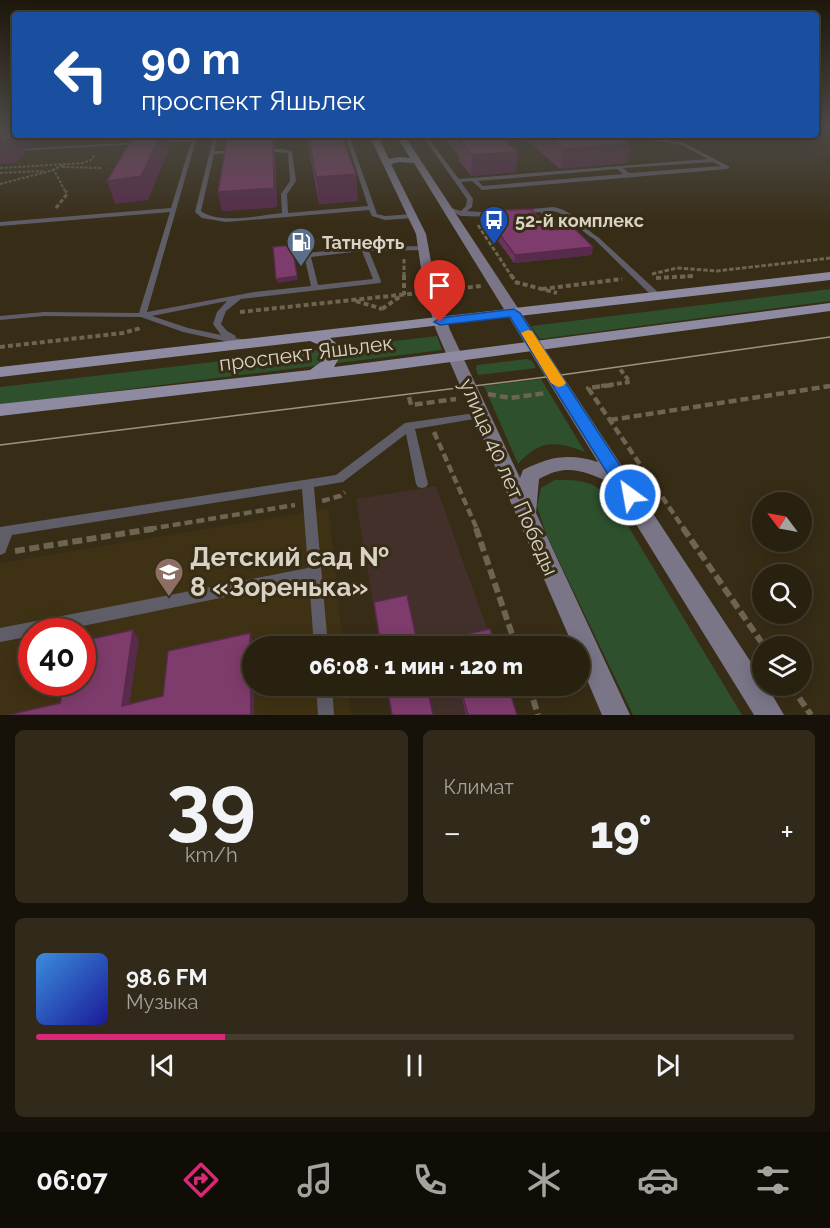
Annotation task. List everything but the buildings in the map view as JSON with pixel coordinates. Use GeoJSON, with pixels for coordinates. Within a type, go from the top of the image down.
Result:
{"type":"FeatureCollection","features":[{"type":"Feature","properties":{"kind":"main road","name":"проспект Яшьлек"},"geometry":{"type":"LineString","coordinates":[[0,372],[830,276]]}},
{"type":"Feature","properties":{"kind":"main road","name":"проспект Яшьлек"},"geometry":{"type":"LineString","coordinates":[[0,410],[309,374],[830,308]]}},
{"type":"Feature","properties":{"kind":"main road"},"geometry":{"type":"LineString","coordinates":[[307,337],[326,341],[333,346],[335,352],[329,365],[309,374]]}},
{"type":"Feature","properties":{"kind":"street"},"geometry":{"type":"LineString","coordinates":[[386,163],[391,161]]}},
{"type":"Feature","properties":{"kind":"street"},"geometry":{"type":"LineString","coordinates":[[418,161],[455,213],[514,313],[770,715]]}},
{"type":"Feature","properties":{"kind":"street","name":"улица 40 лет Победы"},"geometry":{"type":"LineString","coordinates":[[386,163],[413,216],[425,248],[429,288],[454,356],[616,715]]}},
{"type":"Feature","properties":{"kind":"street"},"geometry":{"type":"LineString","coordinates":[[529,522],[527,492],[530,475],[549,463],[575,461],[618,477]]}},
{"type":"Feature","properties":{"kind":"lane"},"geometry":{"type":"LineString","coordinates":[[142,315],[188,161]]}},
{"type":"Feature","properties":{"kind":"lane"},"geometry":{"type":"LineString","coordinates":[[210,161],[198,212],[201,216],[220,220],[370,208]]}},
{"type":"Feature","properties":{"kind":"lane"},"geometry":{"type":"LineString","coordinates":[[285,215],[284,195],[293,181],[291,161]]}},
{"type":"Feature","properties":{"kind":"lane"},"geometry":{"type":"LineString","coordinates":[[355,161],[374,215],[385,218],[413,216]]}},
{"type":"Feature","properties":{"kind":"lane"},"geometry":{"type":"LineString","coordinates":[[443,161],[470,199],[469,207],[455,213]]}},
{"type":"Feature","properties":{"kind":"lane"},"geometry":{"type":"LineString","coordinates":[[457,181],[695,161]]}},
{"type":"Feature","properties":{"kind":"lane"},"geometry":{"type":"LineString","coordinates":[[474,180],[482,188],[727,167],[717,161]]}},
{"type":"Feature","properties":{"kind":"lane"},"geometry":{"type":"LineString","coordinates":[[618,167],[628,175]]}},
{"type":"Feature","properties":{"kind":"lane"},"geometry":{"type":"LineString","coordinates":[[0,225],[173,210]]}},
{"type":"Feature","properties":{"kind":"lane"},"geometry":{"type":"LineString","coordinates":[[543,211],[559,227],[571,230],[582,229]]}},
{"type":"Feature","properties":{"kind":"lane"},"geometry":{"type":"LineString","coordinates":[[510,213],[562,211],[596,238],[657,296]]}},
{"type":"Feature","properties":{"kind":"lane"},"geometry":{"type":"LineString","coordinates":[[455,213],[499,214]]}},
{"type":"Feature","properties":{"kind":"lane"},"geometry":{"type":"LineString","coordinates":[[315,287],[307,255],[365,249],[425,248]]}},
{"type":"Feature","properties":{"kind":"lane"},"geometry":{"type":"LineString","coordinates":[[0,318],[44,314],[142,315],[254,294],[377,280],[365,249]]}},
{"type":"Feature","properties":{"kind":"lane"},"geometry":{"type":"LineString","coordinates":[[254,294],[226,304],[219,314],[217,324],[224,333],[254,343]]}},
{"type":"Feature","properties":{"kind":"lane"},"geometry":{"type":"LineString","coordinates":[[142,315],[201,334],[254,343]]}},
{"type":"Feature","properties":{"kind":"lane"},"geometry":{"type":"LineString","coordinates":[[6,550],[4,531],[339,479],[409,426],[482,415]]}},
{"type":"Feature","properties":{"kind":"lane"},"geometry":{"type":"LineString","coordinates":[[409,426],[422,484]]}},
{"type":"Feature","properties":{"kind":"lane"},"geometry":{"type":"LineString","coordinates":[[308,485],[320,636]]}},
{"type":"Feature","properties":{"kind":"lane"},"geometry":{"type":"LineString","coordinates":[[0,635],[315,573]]}},
{"type":"Feature","properties":{"kind":"lane"},"geometry":{"type":"LineString","coordinates":[[325,696],[326,715]]}},
{"type":"Feature","properties":{"kind":"path"},"geometry":{"type":"LineString","coordinates":[[0,168],[86,161]]}},
{"type":"Feature","properties":{"kind":"path"},"geometry":{"type":"LineString","coordinates":[[0,184],[54,170],[66,164]]}},
{"type":"Feature","properties":{"kind":"path"},"geometry":{"type":"LineString","coordinates":[[37,171],[43,165]]}},
{"type":"Feature","properties":{"kind":"path"},"geometry":{"type":"LineString","coordinates":[[16,172],[22,167]]}},
{"type":"Feature","properties":{"kind":"path"},"geometry":{"type":"LineString","coordinates":[[62,167],[102,168]]}},
{"type":"Feature","properties":{"kind":"path"},"geometry":{"type":"LineString","coordinates":[[0,173],[54,170]]}},
{"type":"Feature","properties":{"kind":"path"},"geometry":{"type":"LineString","coordinates":[[47,221],[67,194],[54,170]]}},
{"type":"Feature","properties":{"kind":"path"},"geometry":{"type":"LineString","coordinates":[[717,271],[665,279],[646,277],[677,268],[717,271],[830,258]]}},
{"type":"Feature","properties":{"kind":"path"},"geometry":{"type":"LineString","coordinates":[[542,289],[631,278]]}},
{"type":"Feature","properties":{"kind":"path"},"geometry":{"type":"LineString","coordinates":[[516,282],[562,294]]}},
{"type":"Feature","properties":{"kind":"path"},"geometry":{"type":"LineString","coordinates":[[443,290],[483,285]]}},
{"type":"Feature","properties":{"kind":"path"},"geometry":{"type":"LineString","coordinates":[[233,312],[420,293]]}},
{"type":"Feature","properties":{"kind":"path"},"geometry":{"type":"LineString","coordinates":[[353,300],[382,309],[404,295]]}},
{"type":"Feature","properties":{"kind":"path"},"geometry":{"type":"LineString","coordinates":[[0,347],[123,333],[147,326]]}},
{"type":"Feature","properties":{"kind":"path"},"geometry":{"type":"LineString","coordinates":[[620,369],[630,382],[588,388],[757,636]]}},
{"type":"Feature","properties":{"kind":"path"},"geometry":{"type":"LineString","coordinates":[[610,420],[830,386]]}},
{"type":"Feature","properties":{"kind":"path"},"geometry":{"type":"LineString","coordinates":[[488,394],[510,398],[549,393]]}},
{"type":"Feature","properties":{"kind":"path"},"geometry":{"type":"LineString","coordinates":[[409,397],[411,405],[463,398]]}},
{"type":"Feature","properties":{"kind":"path"},"geometry":{"type":"LineString","coordinates":[[433,429],[478,532],[513,636]]}},
{"type":"Feature","properties":{"kind":"path"},"geometry":{"type":"LineString","coordinates":[[6,550],[301,504]]}},
{"type":"Feature","properties":{"kind":"path"},"geometry":{"type":"LineString","coordinates":[[532,696],[538,715]]}},
{"type":"Feature","properties":{"kind":"path"},"geometry":{"type":"LineString","coordinates":[[798,696],[811,715]]}},
{"type":"Feature","properties":{"kind":"shaded area"},"geometry":{"type":"Polygon","coordinates":[[[436,486],[489,636],[378,636],[356,499],[436,486]]]}},
{"type":"Feature","properties":{"kind":"shaded area","name":"Детский сад № 8 «Зоренька»"},"geometry":{"type":"Polygon","coordinates":[[[329,509],[342,636],[242,636],[242,696],[349,696],[351,715],[0,715],[0,563],[329,509]]]}},
{"type":"Feature","properties":{"kind":"shaded area"},"geometry":{"type":"Polygon","coordinates":[[[389,696],[508,696],[514,715],[392,715],[389,696]]]}},
{"type":"Feature","properties":{"kind":"green space"},"geometry":{"type":"Polygon","coordinates":[[[830,289],[830,301],[540,339],[531,326],[830,289]]]}},
{"type":"Feature","properties":{"kind":"green space"},"geometry":{"type":"Polygon","coordinates":[[[437,336],[442,350],[0,405],[0,387],[437,336]]]}},
{"type":"Feature","properties":{"kind":"green space"},"geometry":{"type":"Polygon","coordinates":[[[527,359],[532,361],[536,368],[478,375],[476,369],[477,365],[527,359]]]}},
{"type":"Feature","properties":{"kind":"green space"},"geometry":{"type":"Polygon","coordinates":[[[541,379],[585,452],[549,444],[534,450],[518,464],[484,386],[541,379]]]}},
{"type":"Feature","properties":{"kind":"green space"},"geometry":{"type":"Polygon","coordinates":[[[555,480],[590,484],[602,491],[616,506],[742,715],[633,715],[546,534],[537,506],[541,488],[555,480]]]}},
{"type":"Feature","properties":{"kind":"tram line"},"geometry":{"type":"LineString","coordinates":[[0,445],[554,376],[830,337]]}},
{"type":"Feature","properties":{"kind":"slow traffic"},"geometry":{"type":"LineString","coordinates":[[528,333],[558,383]]}},
{"type":"Feature","properties":{"kind":"place","name":"52-й комплекс"},"geometry":{"type":"Point","coordinates":[494,246]}},
{"type":"Feature","properties":{"kind":"place","name":"Татнефть"},"geometry":{"type":"Point","coordinates":[301,268]}},
{"type":"Feature","properties":{"kind":"place","name":"Детский сад № 8 «Зоренька»"},"geometry":{"type":"Point","coordinates":[169,598]}},
{"type":"Feature","properties":{"kind":"route"},"geometry":{"type":"LineString","coordinates":[[440,322],[514,313],[630,495]]}}]}
